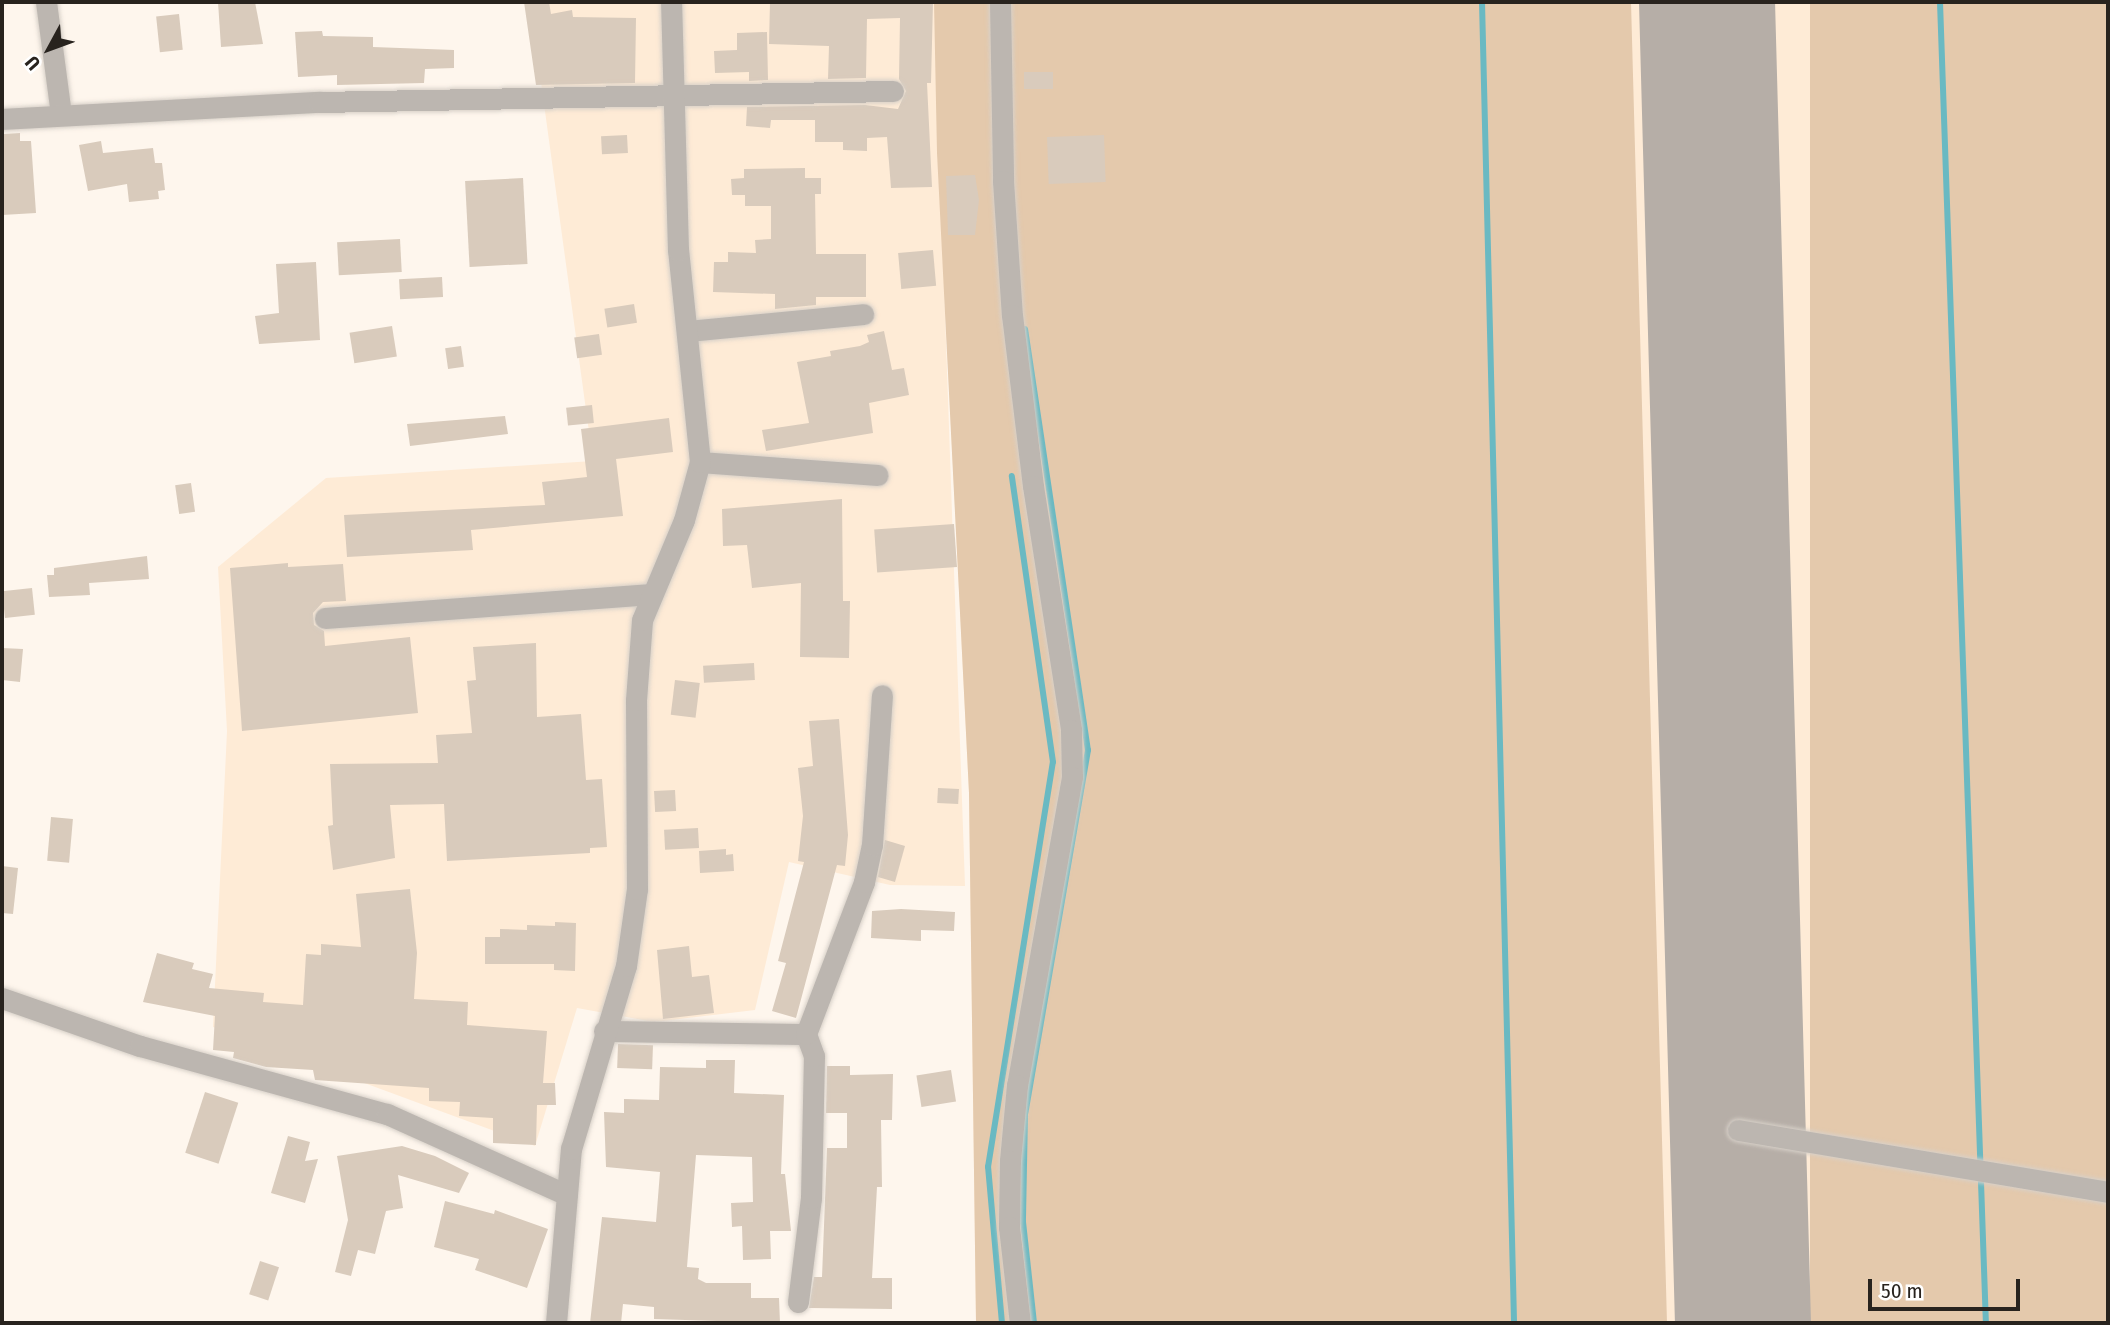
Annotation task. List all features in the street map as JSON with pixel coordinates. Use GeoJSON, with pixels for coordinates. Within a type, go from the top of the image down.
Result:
{"type":"FeatureCollection","features":[{"type":"Feature","properties":{"kind":"street"},"geometry":{"type":"LineString","coordinates":[[46,2],[61,115]]}},
{"type":"Feature","properties":{"kind":"street"},"geometry":{"type":"LineString","coordinates":[[556,1323],[571,1149],[604,1031],[626,966],[637,889],[636,700],[642,620],[684,520],[700,462],[678,250],[671,2]]}},
{"type":"Feature","properties":{"kind":"street"},"geometry":{"type":"LineString","coordinates":[[1000,2],[1003,181],[1012,315],[1033,485],[1072,730],[1070,789],[1017,1085],[1010,1161],[1009,1227],[1020,1323]]}},
{"type":"Feature","properties":{"kind":"street"},"geometry":{"type":"LineString","coordinates":[[2,119],[319,102],[893,91]]}},
{"type":"Feature","properties":{"kind":"street"},"geometry":{"type":"LineString","coordinates":[[688,331],[863,314]]}},
{"type":"Feature","properties":{"kind":"street"},"geometry":{"type":"LineString","coordinates":[[700,462],[878,475]]}},
{"type":"Feature","properties":{"kind":"street"},"geometry":{"type":"LineString","coordinates":[[325,618],[651,594]]}},
{"type":"Feature","properties":{"kind":"street"},"geometry":{"type":"LineString","coordinates":[[798,1302],[811,1198],[814,1056],[806,1034],[863,882],[872,845],[882,695]]}},
{"type":"Feature","properties":{"kind":"street"},"geometry":{"type":"LineString","coordinates":[[2,998],[140,1046],[387,1114],[566,1195]]}},
{"type":"Feature","properties":{"kind":"street"},"geometry":{"type":"LineString","coordinates":[[604,1031],[806,1034]]}},
{"type":"Feature","properties":{"kind":"street"},"geometry":{"type":"LineString","coordinates":[[1738,1130],[1981,1167],[2108,1192]]}},
{"type":"Feature","properties":{"kind":"shaded area"},"geometry":{"type":"Polygon","coordinates":[[[530,2],[2108,2],[2108,1323],[976,1323],[969,793],[944,284],[965,886],[890,885],[789,862],[755,1010],[654,1022],[577,1008],[535,1146],[213,1027],[227,731],[218,567],[326,478],[593,461],[530,2]]]}},
{"type":"Feature","properties":{"kind":"shaded area"},"geometry":{"type":"Polygon","coordinates":[[[934,2],[1631,2],[1667,1323],[976,1323],[969,793],[937,153],[934,2]]]}},
{"type":"Feature","properties":{"kind":"shaded area"},"geometry":{"type":"Polygon","coordinates":[[[1810,2],[2108,2],[2108,1323],[1810,1323],[1810,2]]]}},
{"type":"Feature","properties":{"kind":"building"},"geometry":{"type":"Polygon","coordinates":[[[218,2],[255,2],[263,44],[221,47],[218,2]]]}},
{"type":"Feature","properties":{"kind":"building"},"geometry":{"type":"Polygon","coordinates":[[[524,2],[549,2],[551,14],[572,10],[573,17],[636,18],[635,83],[536,85],[524,2]]]}},
{"type":"Feature","properties":{"kind":"building"},"geometry":{"type":"Polygon","coordinates":[[[770,2],[933,2],[931,83],[927,83],[932,187],[891,188],[887,137],[867,138],[867,151],[843,150],[843,142],[815,142],[815,120],[771,120],[770,128],[746,126],[747,107],[865,105],[898,109],[906,91],[899,79],[900,18],[867,19],[866,78],[828,79],[829,46],[769,44],[770,2]]]}},
{"type":"Feature","properties":{"kind":"building"},"geometry":{"type":"Polygon","coordinates":[[[179,14],[183,50],[160,52],[156,16],[179,14]]]}},
{"type":"Feature","properties":{"kind":"building"},"geometry":{"type":"Polygon","coordinates":[[[322,31],[323,36],[373,37],[373,47],[454,50],[454,68],[425,69],[424,83],[337,85],[337,75],[298,77],[295,32],[322,31]]]}},
{"type":"Feature","properties":{"kind":"building"},"geometry":{"type":"Polygon","coordinates":[[[767,32],[768,80],[749,81],[749,72],[715,73],[714,51],[737,50],[737,33],[767,32]]]}},
{"type":"Feature","properties":{"kind":"building"},"geometry":{"type":"Polygon","coordinates":[[[1024,72],[1053,72],[1053,89],[1024,89],[1024,72]]]}},
{"type":"Feature","properties":{"kind":"building"},"geometry":{"type":"Polygon","coordinates":[[[20,133],[20,141],[31,141],[36,213],[2,215],[4,134],[20,133]]]}},
{"type":"Feature","properties":{"kind":"building"},"geometry":{"type":"Polygon","coordinates":[[[627,135],[628,153],[602,154],[601,136],[627,135]]]}},
{"type":"Feature","properties":{"kind":"building"},"geometry":{"type":"Polygon","coordinates":[[[1104,135],[1106,182],[1049,184],[1047,137],[1104,135]]]}},
{"type":"Feature","properties":{"kind":"building"},"geometry":{"type":"Polygon","coordinates":[[[101,141],[103,153],[153,148],[155,163],[162,163],[165,190],[158,191],[159,199],[129,202],[127,184],[88,191],[79,145],[101,141]]]}},
{"type":"Feature","properties":{"kind":"building"},"geometry":{"type":"Polygon","coordinates":[[[805,168],[805,178],[821,178],[821,194],[815,194],[816,254],[866,254],[866,297],[816,297],[816,305],[775,309],[775,294],[713,292],[714,262],[728,262],[728,252],[756,253],[755,240],[771,239],[771,206],[745,206],[745,195],[732,195],[731,179],[744,178],[744,169],[805,168]]]}},
{"type":"Feature","properties":{"kind":"building"},"geometry":{"type":"Polygon","coordinates":[[[975,175],[979,200],[975,235],[948,235],[946,176],[975,175]]]}},
{"type":"Feature","properties":{"kind":"building"},"geometry":{"type":"Polygon","coordinates":[[[523,178],[528,264],[470,267],[465,181],[523,178]]]}},
{"type":"Feature","properties":{"kind":"building"},"geometry":{"type":"Polygon","coordinates":[[[400,239],[402,272],[339,275],[337,242],[400,239]]]}},
{"type":"Feature","properties":{"kind":"building"},"geometry":{"type":"Polygon","coordinates":[[[933,250],[936,286],[901,289],[898,253],[933,250]]]}},
{"type":"Feature","properties":{"kind":"building"},"geometry":{"type":"Polygon","coordinates":[[[316,262],[320,340],[259,344],[255,316],[279,313],[276,264],[316,262]]]}},
{"type":"Feature","properties":{"kind":"building"},"geometry":{"type":"Polygon","coordinates":[[[442,277],[443,297],[400,299],[399,279],[442,277]]]}},
{"type":"Feature","properties":{"kind":"building"},"geometry":{"type":"Polygon","coordinates":[[[634,304],[637,323],[607,327],[604,309],[634,304]]]}},
{"type":"Feature","properties":{"kind":"building"},"geometry":{"type":"Polygon","coordinates":[[[392,326],[397,357],[354,363],[350,333],[392,326]]]}},
{"type":"Feature","properties":{"kind":"building"},"geometry":{"type":"Polygon","coordinates":[[[884,331],[892,370],[904,368],[909,395],[869,403],[873,433],[766,451],[762,430],[809,423],[797,362],[831,356],[830,351],[860,346],[869,342],[867,335],[884,331]]]}},
{"type":"Feature","properties":{"kind":"building"},"geometry":{"type":"Polygon","coordinates":[[[599,334],[602,355],[577,358],[574,337],[599,334]]]}},
{"type":"Feature","properties":{"kind":"building"},"geometry":{"type":"Polygon","coordinates":[[[461,346],[464,367],[448,369],[445,348],[461,346]]]}},
{"type":"Feature","properties":{"kind":"building"},"geometry":{"type":"Polygon","coordinates":[[[592,405],[594,423],[568,426],[566,408],[592,405]]]}},
{"type":"Feature","properties":{"kind":"building"},"geometry":{"type":"Polygon","coordinates":[[[505,416],[508,434],[410,446],[407,424],[505,416]]]}},
{"type":"Feature","properties":{"kind":"building"},"geometry":{"type":"Polygon","coordinates":[[[669,418],[673,452],[616,459],[623,516],[471,530],[473,550],[347,557],[344,515],[545,505],[542,482],[587,477],[581,429],[669,418]]]}},
{"type":"Feature","properties":{"kind":"building"},"geometry":{"type":"Polygon","coordinates":[[[191,483],[195,512],[179,514],[175,485],[191,483]]]}},
{"type":"Feature","properties":{"kind":"building"},"geometry":{"type":"Polygon","coordinates":[[[842,499],[843,601],[850,601],[849,658],[800,657],[801,583],[752,588],[747,545],[723,546],[722,509],[842,499]]]}},
{"type":"Feature","properties":{"kind":"building"},"geometry":{"type":"Polygon","coordinates":[[[954,524],[957,567],[877,572],[874,530],[954,524]]]}},
{"type":"Feature","properties":{"kind":"building"},"geometry":{"type":"Polygon","coordinates":[[[147,556],[149,579],[89,583],[90,595],[49,597],[47,575],[54,575],[54,568],[147,556]]]}},
{"type":"Feature","properties":{"kind":"building"},"geometry":{"type":"Polygon","coordinates":[[[288,563],[288,567],[343,564],[346,601],[323,602],[313,613],[314,625],[324,631],[325,646],[410,637],[418,713],[242,731],[230,568],[288,563]]]}},
{"type":"Feature","properties":{"kind":"building"},"geometry":{"type":"Polygon","coordinates":[[[32,588],[35,615],[5,618],[2,591],[32,588]]]}},
{"type":"Feature","properties":{"kind":"building"},"geometry":{"type":"Polygon","coordinates":[[[536,643],[537,717],[581,714],[586,780],[602,779],[607,847],[590,848],[590,853],[447,861],[444,804],[390,805],[395,858],[333,870],[328,826],[333,825],[330,764],[438,763],[436,735],[472,733],[467,681],[476,680],[473,647],[536,643]]]}},
{"type":"Feature","properties":{"kind":"building"},"geometry":{"type":"Polygon","coordinates":[[[2,648],[23,649],[20,682],[2,680],[2,648]]]}},
{"type":"Feature","properties":{"kind":"building"},"geometry":{"type":"Polygon","coordinates":[[[754,663],[755,680],[704,683],[703,666],[754,663]]]}},
{"type":"Feature","properties":{"kind":"building"},"geometry":{"type":"Polygon","coordinates":[[[675,680],[700,683],[696,718],[671,715],[675,680]]]}},
{"type":"Feature","properties":{"kind":"building"},"geometry":{"type":"Polygon","coordinates":[[[839,719],[848,835],[845,866],[837,865],[796,1018],[772,1011],[786,963],[778,961],[804,862],[798,861],[803,816],[798,768],[813,766],[809,721],[839,719]]]}},
{"type":"Feature","properties":{"kind":"building"},"geometry":{"type":"Polygon","coordinates":[[[938,788],[959,789],[958,804],[937,803],[938,788]]]}},
{"type":"Feature","properties":{"kind":"building"},"geometry":{"type":"Polygon","coordinates":[[[675,790],[676,811],[655,812],[654,791],[675,790]]]}},
{"type":"Feature","properties":{"kind":"building"},"geometry":{"type":"Polygon","coordinates":[[[51,817],[73,819],[69,863],[47,861],[51,817]]]}},
{"type":"Feature","properties":{"kind":"building"},"geometry":{"type":"Polygon","coordinates":[[[698,828],[699,848],[665,850],[664,830],[698,828]]]}},
{"type":"Feature","properties":{"kind":"building"},"geometry":{"type":"Polygon","coordinates":[[[885,840],[905,846],[895,882],[878,877],[885,840]]]}},
{"type":"Feature","properties":{"kind":"building"},"geometry":{"type":"Polygon","coordinates":[[[726,849],[726,855],[733,854],[734,871],[700,873],[699,851],[726,849]]]}},
{"type":"Feature","properties":{"kind":"building"},"geometry":{"type":"Polygon","coordinates":[[[2,866],[18,868],[13,914],[2,913],[2,866]]]}},
{"type":"Feature","properties":{"kind":"building"},"geometry":{"type":"Polygon","coordinates":[[[410,889],[417,953],[414,999],[468,1002],[467,1025],[547,1031],[543,1083],[555,1083],[556,1105],[537,1105],[536,1145],[493,1143],[493,1118],[459,1116],[460,1102],[429,1101],[429,1088],[315,1080],[313,1070],[266,1067],[233,1058],[234,1052],[213,1050],[215,1016],[143,1002],[157,953],[194,963],[192,969],[213,974],[209,988],[264,993],[263,1002],[303,1005],[306,954],[321,955],[321,944],[361,947],[356,894],[410,889]]]}},
{"type":"Feature","properties":{"kind":"building"},"geometry":{"type":"Polygon","coordinates":[[[901,909],[955,912],[954,931],[921,930],[921,941],[871,938],[872,911],[901,909]]]}},
{"type":"Feature","properties":{"kind":"building"},"geometry":{"type":"Polygon","coordinates":[[[555,922],[576,923],[575,971],[554,970],[554,964],[485,964],[485,937],[500,937],[500,929],[527,930],[527,925],[555,926],[555,922]]]}},
{"type":"Feature","properties":{"kind":"building"},"geometry":{"type":"Polygon","coordinates":[[[689,946],[692,977],[709,975],[714,1013],[663,1019],[657,950],[689,946]]]}},
{"type":"Feature","properties":{"kind":"building"},"geometry":{"type":"Polygon","coordinates":[[[618,1044],[653,1045],[652,1069],[617,1068],[618,1044]]]}},
{"type":"Feature","properties":{"kind":"building"},"geometry":{"type":"Polygon","coordinates":[[[706,1060],[735,1060],[734,1093],[784,1095],[781,1174],[785,1174],[791,1231],[770,1231],[771,1259],[743,1260],[742,1226],[732,1227],[731,1203],[753,1202],[752,1157],[696,1155],[687,1267],[699,1268],[698,1279],[706,1283],[751,1283],[751,1298],[779,1298],[780,1323],[654,1319],[654,1307],[623,1304],[621,1323],[590,1323],[602,1217],[656,1222],[660,1172],[606,1167],[604,1112],[624,1113],[624,1099],[659,1100],[660,1067],[706,1068],[706,1060]]]}},
{"type":"Feature","properties":{"kind":"building"},"geometry":{"type":"Polygon","coordinates":[[[827,1066],[850,1066],[850,1075],[893,1074],[892,1120],[881,1120],[882,1187],[877,1187],[872,1278],[892,1278],[892,1309],[809,1308],[814,1277],[822,1277],[827,1148],[847,1148],[847,1113],[826,1113],[827,1066]]]}},
{"type":"Feature","properties":{"kind":"building"},"geometry":{"type":"Polygon","coordinates":[[[951,1070],[956,1102],[921,1107],[916,1075],[951,1070]]]}},
{"type":"Feature","properties":{"kind":"building"},"geometry":{"type":"Polygon","coordinates":[[[205,1092],[238,1103],[219,1164],[185,1153],[205,1092]]]}},
{"type":"Feature","properties":{"kind":"building"},"geometry":{"type":"Polygon","coordinates":[[[288,1136],[310,1142],[305,1161],[318,1159],[305,1203],[271,1193],[288,1136]]]}},
{"type":"Feature","properties":{"kind":"building"},"geometry":{"type":"Polygon","coordinates":[[[402,1146],[435,1156],[469,1173],[459,1193],[398,1175],[403,1208],[386,1211],[375,1254],[358,1250],[351,1276],[335,1272],[348,1220],[337,1156],[402,1146]]]}},
{"type":"Feature","properties":{"kind":"building"},"geometry":{"type":"Polygon","coordinates":[[[445,1201],[494,1214],[495,1210],[548,1229],[527,1288],[475,1270],[479,1259],[434,1247],[445,1201]]]}},
{"type":"Feature","properties":{"kind":"building"},"geometry":{"type":"Polygon","coordinates":[[[260,1261],[279,1267],[268,1300],[249,1294],[260,1261]]]}},
{"type":"Feature","properties":{"kind":"waterway"},"geometry":{"type":"LineString","coordinates":[[1482,2],[1514,1323]]}},
{"type":"Feature","properties":{"kind":"waterway"},"geometry":{"type":"LineString","coordinates":[[1940,2],[1986,1323]]}},
{"type":"Feature","properties":{"kind":"waterway"},"geometry":{"type":"LineString","coordinates":[[1025,329],[1088,750],[1025,1113],[1023,1222],[1034,1323]]}},
{"type":"Feature","properties":{"kind":"waterway"},"geometry":{"type":"LineString","coordinates":[[1002,1323],[988,1167],[1053,762],[1012,476]]}},
{"type":"Feature","properties":{"kind":"runway"},"geometry":{"type":"LineString","coordinates":[[1707,2],[1743,1323]]}}]}
